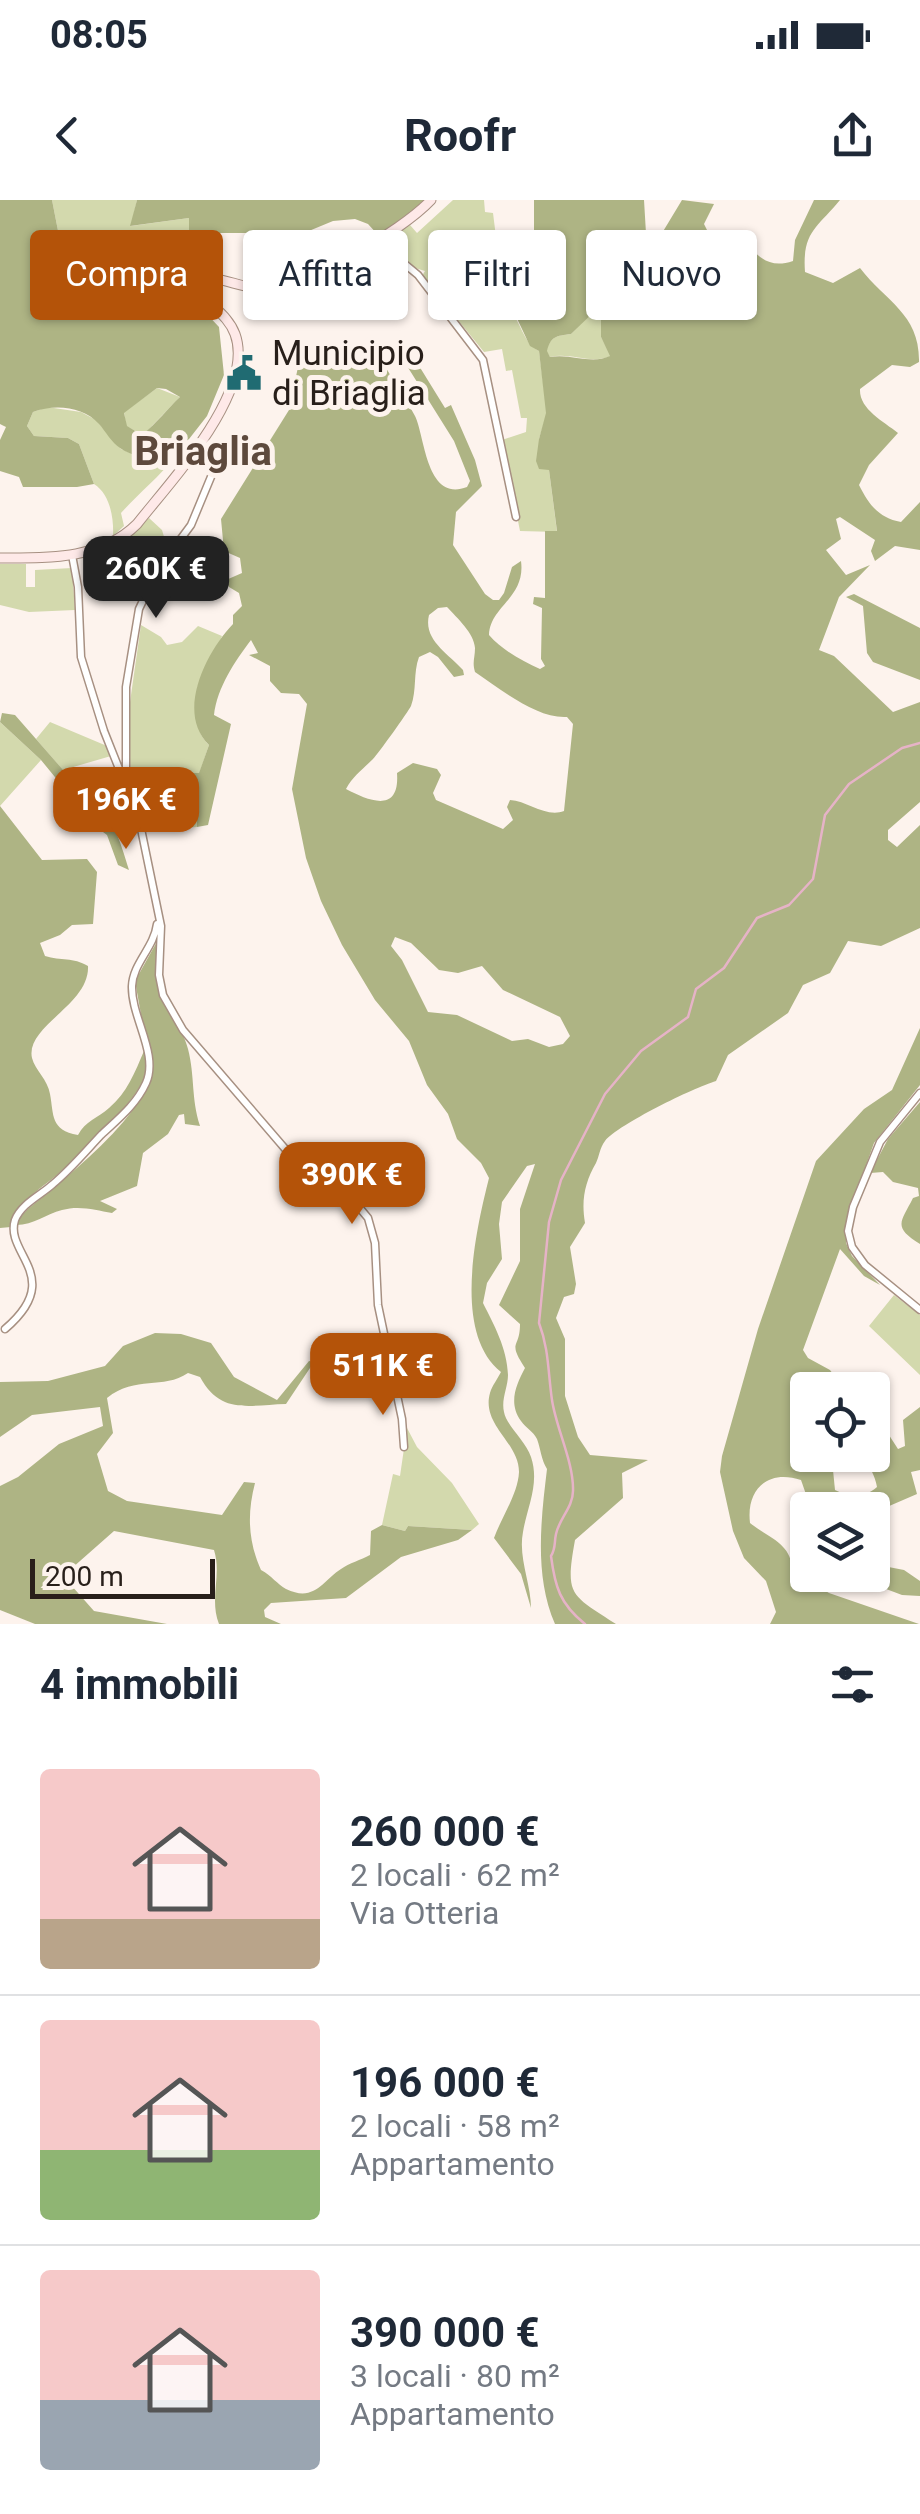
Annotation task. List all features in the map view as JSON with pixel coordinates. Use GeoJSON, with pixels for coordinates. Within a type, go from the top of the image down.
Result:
{"type":"FeatureCollection","features":[{"type":"Feature","properties":{"kind":"main road"},"geometry":{"type":"LineString","coordinates":[[394,230],[431,200]]}},
{"type":"Feature","properties":{"kind":"main road"},"geometry":{"type":"LineString","coordinates":[[0,558],[72,554],[104,545],[130,530],[202,440],[230,392],[238,344],[224,316],[203,296],[201,280],[211,278],[243,287]]}},
{"type":"Feature","properties":{"kind":"street"},"geometry":{"type":"LineString","coordinates":[[408,267],[483,360],[516,517]]}},
{"type":"Feature","properties":{"kind":"street"},"geometry":{"type":"LineString","coordinates":[[126,782],[126,687],[139,610],[150,583],[191,525],[213,472],[202,440]]}},
{"type":"Feature","properties":{"kind":"street"},"geometry":{"type":"LineString","coordinates":[[72,554],[78,587],[81,657],[104,731],[140,819],[162,940],[160,984],[184,1030],[287,1152],[358,1206],[371,1224],[378,1305],[399,1403],[404,1447]]}},
{"type":"Feature","properties":{"kind":"street"},"geometry":{"type":"LineString","coordinates":[[5,1329],[23,1312],[32,1285],[28,1262],[14,1234],[18,1213],[83,1157],[131,1107],[146,1084],[147,1051],[132,987],[138,965],[155,938],[158,912]]}},
{"type":"Feature","properties":{"kind":"street"},"geometry":{"type":"LineString","coordinates":[[920,1092],[880,1142],[853,1207],[848,1231],[852,1248],[865,1265],[920,1310]]}},
{"type":"Feature","properties":{"kind":"green space"},"geometry":{"type":"Polygon","coordinates":[[[0,200],[52,200],[58,230],[30,230],[30,320],[212,320],[219,327],[224,375],[207,416],[175,457],[133,454],[117,446],[85,413],[68,408],[41,409],[33,412],[27,426],[34,436],[68,438],[79,444],[94,484],[23,487],[19,477],[0,471],[0,440],[6,427],[0,424],[0,200]],[[157,388],[124,413],[127,426],[142,435],[180,397],[157,388]]]}},
{"type":"Feature","properties":{"kind":"green space"},"geometry":{"type":"Polygon","coordinates":[[[52,200],[137,200],[131,226],[189,218],[189,230],[58,230],[52,200]]]}},
{"type":"Feature","properties":{"kind":"green space"},"geometry":{"type":"Polygon","coordinates":[[[137,200],[427,200],[387,230],[374,230],[355,219],[333,221],[311,230],[189,230],[189,218],[130,226],[137,200]]]}},
{"type":"Feature","properties":{"kind":"green space"},"geometry":{"type":"Polygon","coordinates":[[[453,200],[484,200],[485,212],[493,213],[495,230],[428,230],[428,283],[422,276],[425,271],[408,261],[408,230],[402,230],[410,225],[417,233],[453,200]]]}},
{"type":"Feature","properties":{"kind":"green space"},"geometry":{"type":"Polygon","coordinates":[[[534,200],[644,200],[646,230],[586,230],[586,320],[571,334],[552,340],[547,351],[550,357],[596,359],[610,356],[601,337],[601,320],[757,320],[757,254],[771,263],[793,261],[795,240],[814,200],[840,200],[809,239],[805,272],[833,283],[860,268],[908,320],[918,346],[919,362],[910,367],[892,365],[860,389],[868,409],[898,433],[869,465],[859,485],[876,510],[893,520],[901,522],[920,502],[920,550],[895,546],[875,561],[871,551],[875,540],[840,517],[836,519],[841,539],[826,550],[846,575],[870,565],[839,597],[819,650],[834,656],[893,712],[920,702],[920,802],[888,830],[888,840],[897,847],[920,825],[920,928],[881,946],[848,941],[830,973],[803,985],[788,1013],[728,1055],[716,1081],[640,1116],[602,1146],[585,1192],[585,1223],[570,1247],[574,1294],[564,1297],[556,1318],[565,1339],[565,1396],[578,1437],[590,1455],[648,1460],[622,1473],[623,1498],[575,1540],[571,1573],[574,1592],[616,1624],[555,1624],[544,1587],[541,1527],[547,1469],[537,1439],[515,1408],[516,1387],[525,1368],[516,1349],[520,1324],[499,1305],[520,1261],[520,1209],[535,1164],[527,1166],[502,1202],[502,1259],[487,1283],[483,1303],[505,1355],[508,1375],[504,1412],[528,1451],[533,1467],[522,1542],[531,1608],[521,1574],[494,1538],[513,1497],[519,1472],[513,1452],[491,1415],[490,1393],[501,1372],[486,1355],[472,1307],[474,1252],[489,1178],[481,1163],[457,1139],[448,1114],[427,1085],[409,1041],[375,1000],[321,901],[306,858],[292,789],[307,704],[299,694],[281,693],[270,681],[270,666],[249,655],[258,653],[251,640],[228,675],[216,705],[214,715],[231,724],[208,825],[197,827],[197,812],[189,806],[190,773],[199,773],[209,745],[195,716],[198,682],[233,624],[233,615],[242,606],[239,593],[226,580],[242,573],[240,558],[224,551],[221,519],[289,410],[298,367],[321,355],[342,361],[379,355],[415,416],[435,477],[453,489],[467,487],[470,481],[454,441],[397,350],[399,345],[408,348],[445,408],[451,405],[482,486],[456,512],[453,545],[493,600],[499,600],[512,567],[521,561],[518,584],[495,616],[489,635],[519,659],[540,669],[545,666],[541,659],[542,608],[533,604],[534,597],[545,598],[545,531],[557,531],[549,470],[539,469],[536,461],[546,413],[539,351],[530,346],[518,320],[566,320],[566,230],[534,230],[534,200]],[[447,607],[429,615],[430,632],[464,675],[454,677],[430,652],[419,657],[411,706],[376,756],[346,789],[373,800],[388,799],[397,786],[397,773],[413,763],[437,769],[441,775],[433,793],[436,800],[503,829],[513,820],[507,807],[510,800],[550,812],[564,811],[573,724],[567,717],[531,708],[475,672],[472,637],[447,607]],[[395,937],[391,946],[428,1012],[457,1015],[512,1041],[528,1039],[549,1047],[563,1044],[570,1036],[560,1017],[503,990],[482,966],[458,973],[439,970],[411,943],[395,937]]]}},
{"type":"Feature","properties":{"kind":"green space"},"geometry":{"type":"Polygon","coordinates":[[[682,200],[714,204],[704,224],[707,230],[664,230],[682,200]]]}},
{"type":"Feature","properties":{"kind":"green space"},"geometry":{"type":"Polygon","coordinates":[[[586,318],[601,320],[601,337],[611,356],[550,357],[546,351],[552,340],[571,334],[586,318]]]}},
{"type":"Feature","properties":{"kind":"green space"},"geometry":{"type":"Polygon","coordinates":[[[458,320],[516,320],[539,351],[547,413],[539,439],[549,470],[557,532],[520,531],[502,440],[526,432],[527,418],[521,418],[512,370],[506,371],[502,349],[484,352],[458,320]]]}},
{"type":"Feature","properties":{"kind":"green space"},"geometry":{"type":"Polygon","coordinates":[[[157,388],[180,397],[143,435],[126,426],[124,412],[157,388]]]}},
{"type":"Feature","properties":{"kind":"green space"},"geometry":{"type":"Polygon","coordinates":[[[47,407],[81,412],[96,420],[121,449],[140,457],[175,457],[121,513],[124,526],[113,536],[110,507],[94,484],[79,444],[68,438],[34,436],[27,426],[33,412],[47,407]]]}},
{"type":"Feature","properties":{"kind":"green space"},"geometry":{"type":"Polygon","coordinates":[[[149,518],[162,530],[167,547],[146,576],[122,545],[149,518]]]}},
{"type":"Feature","properties":{"kind":"green space"},"geometry":{"type":"Polygon","coordinates":[[[0,564],[26,564],[26,587],[35,587],[35,570],[72,568],[75,610],[29,612],[0,605],[0,564]]]}},
{"type":"Feature","properties":{"kind":"green space"},"geometry":{"type":"Polygon","coordinates":[[[854,594],[920,628],[920,680],[873,662],[867,653],[863,606],[846,597],[854,594]]]}},
{"type":"Feature","properties":{"kind":"green space"},"geometry":{"type":"Polygon","coordinates":[[[141,625],[167,645],[182,642],[198,626],[222,636],[196,695],[199,729],[209,745],[199,774],[190,774],[189,806],[197,812],[197,827],[146,831],[131,783],[128,716],[141,625]]]}},
{"type":"Feature","properties":{"kind":"green space"},"geometry":{"type":"Polygon","coordinates":[[[2,713],[15,715],[102,809],[114,827],[129,870],[118,865],[107,835],[95,826],[41,760],[0,722],[2,713]]]}},
{"type":"Feature","properties":{"kind":"green space"},"geometry":{"type":"Polygon","coordinates":[[[0,722],[41,760],[0,806],[0,722]]]}},
{"type":"Feature","properties":{"kind":"green space"},"geometry":{"type":"Polygon","coordinates":[[[50,722],[107,746],[111,756],[63,770],[36,739],[50,722]]]}},
{"type":"Feature","properties":{"kind":"green space"},"geometry":{"type":"Polygon","coordinates":[[[0,806],[42,860],[87,859],[97,872],[93,924],[72,925],[40,943],[45,956],[88,966],[79,992],[32,1046],[32,1058],[49,1089],[58,1125],[78,1135],[121,1096],[144,1051],[146,1069],[132,1099],[107,1128],[23,1204],[11,1227],[0,1228],[0,806]]]}},
{"type":"Feature","properties":{"kind":"green space"},"geometry":{"type":"Polygon","coordinates":[[[159,938],[159,990],[188,1049],[200,1126],[185,1124],[184,1114],[179,1115],[168,1134],[143,1153],[137,1186],[100,1201],[117,1209],[112,1213],[68,1209],[16,1225],[28,1209],[113,1134],[147,1085],[151,1070],[135,981],[159,938]]]}},
{"type":"Feature","properties":{"kind":"green space"},"geometry":{"type":"Polygon","coordinates":[[[920,1028],[920,1085],[874,1143],[846,1222],[846,1243],[852,1256],[880,1285],[864,1276],[840,1249],[803,1350],[808,1358],[832,1372],[790,1372],[790,1472],[833,1472],[835,1490],[839,1492],[805,1492],[801,1480],[789,1477],[769,1480],[752,1500],[750,1523],[788,1554],[790,1592],[827,1592],[919,1624],[770,1624],[776,1612],[766,1581],[744,1558],[733,1531],[720,1472],[722,1456],[758,1329],[816,1161],[864,1109],[892,1090],[920,1028]]]}},
{"type":"Feature","properties":{"kind":"green space"},"geometry":{"type":"Polygon","coordinates":[[[920,1102],[920,1244],[905,1233],[901,1224],[913,1198],[919,1196],[918,1188],[893,1182],[883,1172],[870,1173],[888,1139],[920,1102]]]}},
{"type":"Feature","properties":{"kind":"green space"},"geometry":{"type":"Polygon","coordinates":[[[894,1295],[920,1315],[920,1375],[869,1326],[894,1295]]]}},
{"type":"Feature","properties":{"kind":"green space"},"geometry":{"type":"Polygon","coordinates":[[[155,1333],[181,1334],[211,1343],[234,1377],[277,1400],[309,1361],[314,1362],[286,1404],[226,1403],[200,1377],[188,1373],[169,1381],[118,1391],[107,1398],[113,1433],[97,1454],[108,1491],[127,1501],[222,1515],[244,1482],[255,1483],[250,1527],[253,1549],[261,1570],[296,1593],[311,1592],[344,1567],[370,1555],[371,1531],[382,1525],[405,1531],[408,1526],[472,1530],[458,1540],[401,1557],[346,1598],[271,1603],[264,1610],[265,1617],[281,1624],[219,1624],[214,1550],[114,1531],[63,1576],[94,1611],[167,1624],[35,1624],[0,1610],[0,1486],[18,1477],[59,1444],[103,1426],[100,1407],[32,1415],[0,1437],[0,1382],[48,1381],[105,1366],[123,1346],[155,1333]]]}},
{"type":"Feature","properties":{"kind":"green space"},"geometry":{"type":"Polygon","coordinates":[[[920,1407],[920,1470],[911,1472],[917,1494],[890,1506],[890,1492],[870,1492],[877,1487],[872,1472],[890,1472],[890,1437],[898,1449],[905,1446],[903,1420],[920,1407]]]}},
{"type":"Feature","properties":{"kind":"green space"},"geometry":{"type":"Polygon","coordinates":[[[407,1428],[417,1447],[452,1483],[479,1524],[472,1530],[408,1526],[405,1531],[382,1525],[393,1474],[400,1476],[407,1428]]]}},
{"type":"Feature","properties":{"kind":"green space"},"geometry":{"type":"Polygon","coordinates":[[[890,1567],[904,1570],[920,1581],[920,1596],[890,1590],[890,1567]]]}},
{"type":"Feature","properties":{"kind":"waterway"},"geometry":{"type":"LineString","coordinates":[[585,1624],[560,1594],[551,1556],[573,1491],[539,1323],[549,1222],[561,1180],[605,1094],[641,1051],[688,1017],[696,989],[724,968],[757,918],[789,905],[813,879],[825,815],[849,784],[902,748],[920,743]]}},
{"type":"Feature","properties":{"kind":"place","name":"Municipio di Briaglia"},"geometry":{"type":"Point","coordinates":[244,373]}},
{"type":"Feature","properties":{"kind":"district","name":"Briaglia"},"geometry":{"type":"Point","coordinates":[203,451]}}]}
